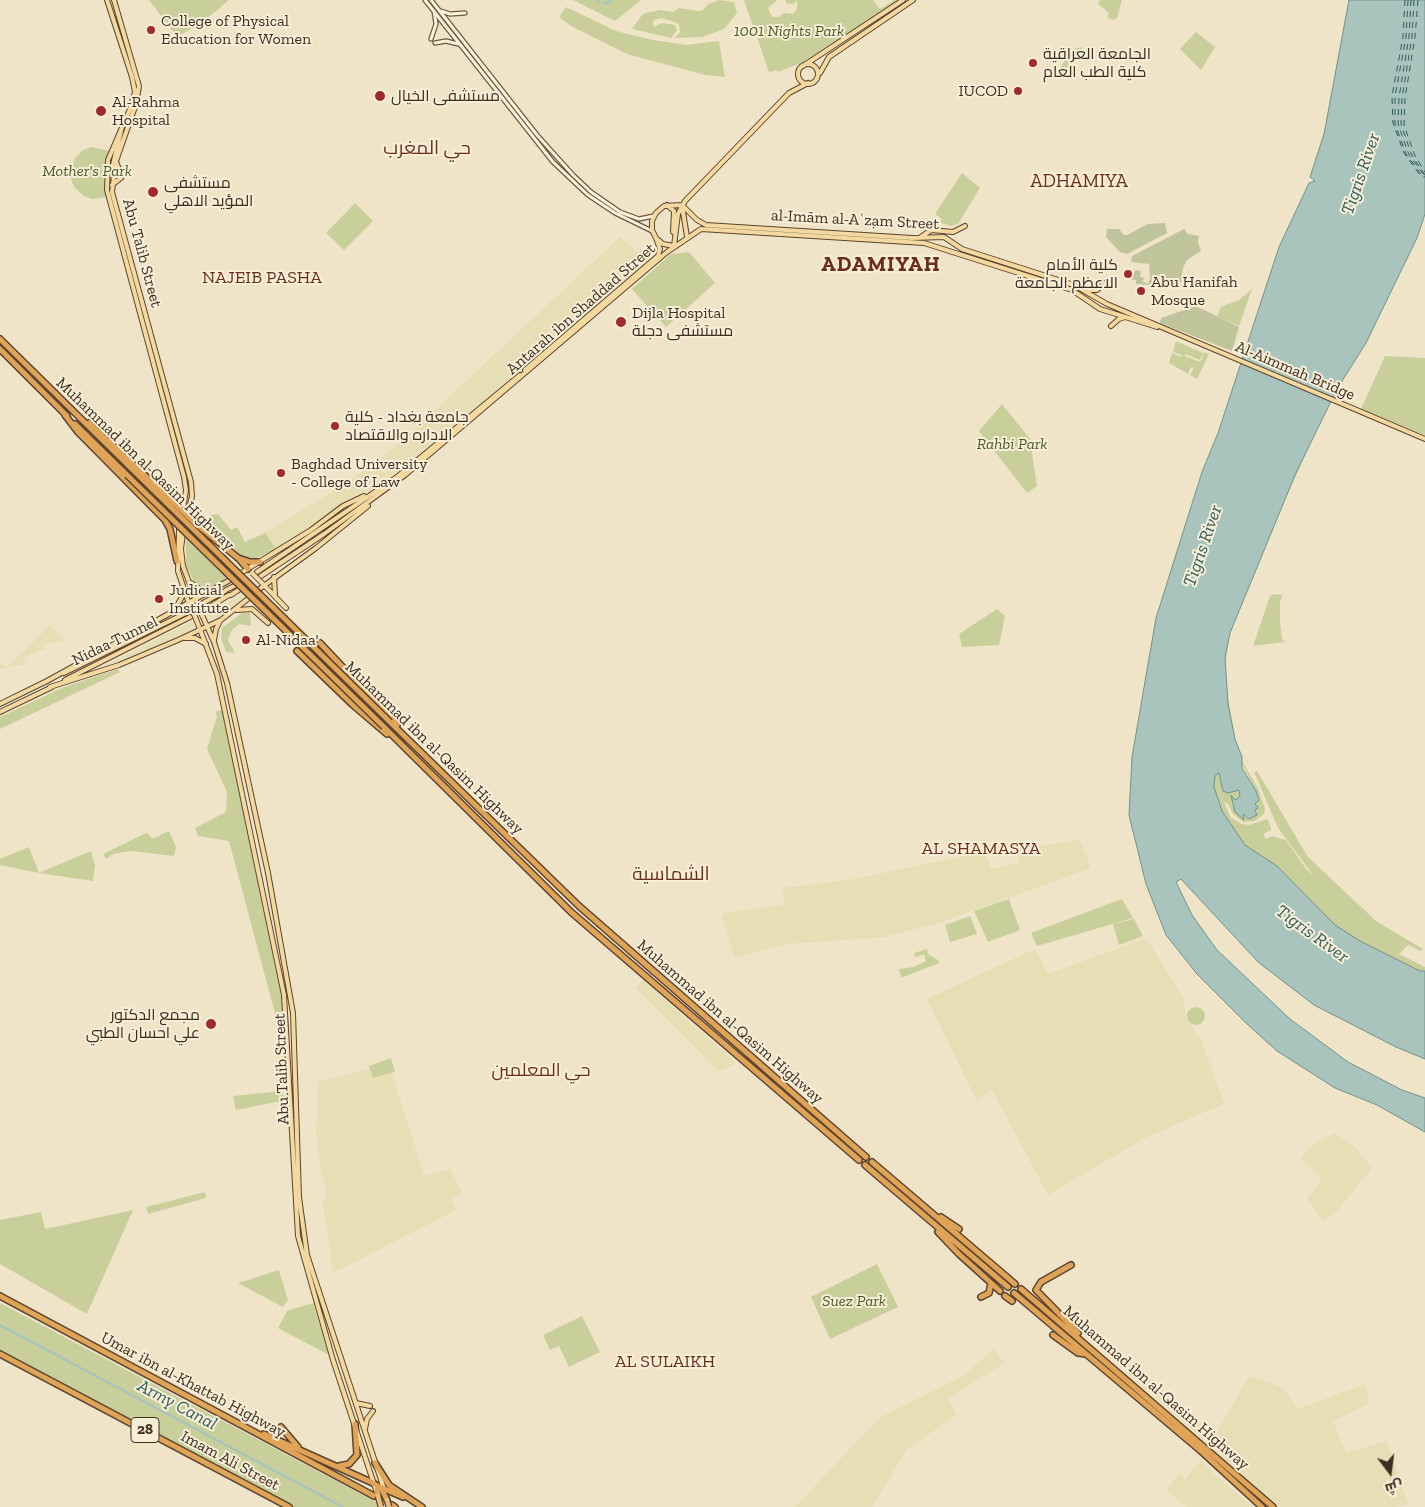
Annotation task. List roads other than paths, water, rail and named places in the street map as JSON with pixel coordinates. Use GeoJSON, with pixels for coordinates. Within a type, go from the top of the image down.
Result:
{"type":"FeatureCollection","features":[{"type":"Feature","properties":{"kind":"highway","name":"Muhammad ibn al-Qasim Highway"},"geometry":{"type":"LineString","coordinates":[[0,340],[579,906],[866,1157]]}},
{"type":"Feature","properties":{"kind":"highway","name":"Muhammad ibn al-Qasim Highway"},"geometry":{"type":"LineString","coordinates":[[0,349],[572,912],[859,1160]]}},
{"type":"Feature","properties":{"kind":"highway"},"geometry":{"type":"LineString","coordinates":[[65,414],[78,432],[165,520],[170,529],[177,561]]}},
{"type":"Feature","properties":{"kind":"highway"},"geometry":{"type":"LineString","coordinates":[[134,469],[238,558],[251,574]]}},
{"type":"Feature","properties":{"kind":"highway"},"geometry":{"type":"LineString","coordinates":[[238,558],[250,562],[260,562]]}},
{"type":"Feature","properties":{"kind":"highway"},"geometry":{"type":"LineString","coordinates":[[320,644],[388,714],[417,749]]}},
{"type":"Feature","properties":{"kind":"highway"},"geometry":{"type":"LineString","coordinates":[[297,651],[359,710],[409,752]]}},
{"type":"Feature","properties":{"kind":"highway"},"geometry":{"type":"LineString","coordinates":[[872,1162],[1015,1284]]}},
{"type":"Feature","properties":{"kind":"highway"},"geometry":{"type":"LineString","coordinates":[[865,1165],[1008,1287]]}},
{"type":"Feature","properties":{"kind":"highway"},"geometry":{"type":"LineString","coordinates":[[922,1205],[959,1229]]}},
{"type":"Feature","properties":{"kind":"highway"},"geometry":{"type":"LineString","coordinates":[[924,1217],[959,1254],[1000,1291]]}},
{"type":"Feature","properties":{"kind":"highway"},"geometry":{"type":"LineString","coordinates":[[1071,1265],[1041,1282],[1036,1290],[1109,1363]]}},
{"type":"Feature","properties":{"kind":"highway"},"geometry":{"type":"LineString","coordinates":[[981,1297],[989,1293],[990,1282]]}},
{"type":"Feature","properties":{"kind":"highway","name":"Muhammad ibn al-Qasim Highway"},"geometry":{"type":"LineString","coordinates":[[1021,1289],[1109,1363],[1273,1507]]}},
{"type":"Feature","properties":{"kind":"highway","name":"Muhammad ibn al-Qasim Highway"},"geometry":{"type":"LineString","coordinates":[[1014,1293],[1262,1507]]}},
{"type":"Feature","properties":{"kind":"highway","name":"Umar ibn al-Khattab Highway"},"geometry":{"type":"LineString","coordinates":[[0,1296],[376,1496]]}},
{"type":"Feature","properties":{"kind":"highway"},"geometry":{"type":"LineString","coordinates":[[1005,1296],[1012,1301]]}},
{"type":"Feature","properties":{"kind":"highway"},"geometry":{"type":"LineString","coordinates":[[1053,1335],[1078,1352],[1086,1354]]}},
{"type":"Feature","properties":{"kind":"highway","name":"Imam Ali Street"},"geometry":{"type":"LineString","coordinates":[[0,1354],[289,1507]]}},
{"type":"Feature","properties":{"kind":"highway"},"geometry":{"type":"LineString","coordinates":[[218,1413],[335,1465],[421,1507]]}},
{"type":"Feature","properties":{"kind":"highway"},"geometry":{"type":"LineString","coordinates":[[335,1465],[349,1464],[358,1455],[354,1424]]}},
{"type":"Feature","properties":{"kind":"highway"},"geometry":{"type":"LineString","coordinates":[[281,1427],[292,1441],[305,1452]]}},
{"type":"Feature","properties":{"kind":"highway"},"geometry":{"type":"LineString","coordinates":[[375,1463],[389,1485],[421,1507]]}},
{"type":"Feature","properties":{"kind":"highway"},"geometry":{"type":"LineString","coordinates":[[379,1487],[376,1496],[381,1507]]}},
{"type":"Feature","properties":{"kind":"highway"},"geometry":{"type":"LineString","coordinates":[[379,1487],[392,1506]]}},
{"type":"Feature","properties":{"kind":"highway"},"geometry":{"type":"LineString","coordinates":[[273,1499],[285,1507]]}},
{"type":"Feature","properties":{"kind":"main road","name":"Abu Talib Street"},"geometry":{"type":"LineString","coordinates":[[107,0],[134,86],[133,99],[108,160],[106,180],[184,477],[186,490],[182,513]]}},
{"type":"Feature","properties":{"kind":"main road","name":"Abu Talib Street"},"geometry":{"type":"LineString","coordinates":[[114,0],[139,86],[136,104],[112,174],[112,185],[191,482],[192,496],[188,518]]}},
{"type":"Feature","properties":{"kind":"main road"},"geometry":{"type":"LineString","coordinates":[[426,0],[533,139],[569,178],[600,204],[647,228],[663,244],[674,246]]}},
{"type":"Feature","properties":{"kind":"main road"},"geometry":{"type":"LineString","coordinates":[[431,0],[537,135],[591,192],[634,218],[648,219],[667,205],[682,205],[688,237]]}},
{"type":"Feature","properties":{"kind":"main road"},"geometry":{"type":"LineString","coordinates":[[903,0],[803,66],[798,71],[797,77],[800,81],[808,83],[816,80],[829,58],[914,0]]}},
{"type":"Feature","properties":{"kind":"main road"},"geometry":{"type":"LineString","coordinates":[[431,39],[436,24],[434,10]]}},
{"type":"Feature","properties":{"kind":"main road"},"geometry":{"type":"LineString","coordinates":[[440,11],[450,14],[465,13]]}},
{"type":"Feature","properties":{"kind":"main road"},"geometry":{"type":"LineString","coordinates":[[435,43],[446,40],[461,45]]}},
{"type":"Feature","properties":{"kind":"main road"},"geometry":{"type":"LineString","coordinates":[[803,66],[814,65],[820,73]]}},
{"type":"Feature","properties":{"kind":"main road","name":"Antarah ibn Shaddad Street"},"geometry":{"type":"LineString","coordinates":[[381,491],[674,246],[678,214],[682,205],[789,93],[808,83]]}},
{"type":"Feature","properties":{"kind":"main road"},"geometry":{"type":"LineString","coordinates":[[106,180],[112,174],[122,126]]}},
{"type":"Feature","properties":{"kind":"main road"},"geometry":{"type":"LineString","coordinates":[[116,161],[120,169],[126,173]]}},
{"type":"Feature","properties":{"kind":"main road"},"geometry":{"type":"LineString","coordinates":[[112,185],[121,178]]}},
{"type":"Feature","properties":{"kind":"main road"},"geometry":{"type":"LineString","coordinates":[[667,205],[674,211],[674,237]]}},
{"type":"Feature","properties":{"kind":"main road","name":"al-Imām al-Aʿẓam Street"},"geometry":{"type":"LineString","coordinates":[[682,205],[697,220],[706,225],[944,237],[962,249],[1083,289],[1106,304],[1158,327]]}},
{"type":"Feature","properties":{"kind":"main road"},"geometry":{"type":"LineString","coordinates":[[655,215],[652,226],[655,236]]}},
{"type":"Feature","properties":{"kind":"main road"},"geometry":{"type":"LineString","coordinates":[[920,237],[930,230],[953,232],[965,226]]}},
{"type":"Feature","properties":{"kind":"main road","name":"al-Imām al-Aʿẓam Street"},"geometry":{"type":"LineString","coordinates":[[674,246],[705,229],[924,243],[1072,290],[1104,311],[1158,327]]}},
{"type":"Feature","properties":{"kind":"main road","name":"Antarah ibn Shaddad Street"},"geometry":{"type":"LineString","coordinates":[[381,491],[658,256],[660,249],[655,236]]}},
{"type":"Feature","properties":{"kind":"main road"},"geometry":{"type":"LineString","coordinates":[[1083,289],[1097,290],[1105,283]]}},
{"type":"Feature","properties":{"kind":"main road"},"geometry":{"type":"LineString","coordinates":[[1097,307],[1101,301]]}},
{"type":"Feature","properties":{"kind":"main road"},"geometry":{"type":"LineString","coordinates":[[1104,311],[1106,304]]}},
{"type":"Feature","properties":{"kind":"main road"},"geometry":{"type":"LineString","coordinates":[[1110,326],[1118,319],[1127,317]]}},
{"type":"Feature","properties":{"kind":"main road","name":"Al-Aimmah Bridge"},"geometry":{"type":"LineString","coordinates":[[1158,327],[1424,439]]}},
{"type":"Feature","properties":{"kind":"main road"},"geometry":{"type":"LineString","coordinates":[[251,574],[260,562],[311,530],[343,506],[381,491]]}},
{"type":"Feature","properties":{"kind":"main road"},"geometry":{"type":"LineString","coordinates":[[251,574],[381,491]]}},
{"type":"Feature","properties":{"kind":"main road"},"geometry":{"type":"LineString","coordinates":[[261,576],[381,491]]}},
{"type":"Feature","properties":{"kind":"main road"},"geometry":{"type":"LineString","coordinates":[[258,590],[262,583],[355,517],[381,491]]}},
{"type":"Feature","properties":{"kind":"main road"},"geometry":{"type":"LineString","coordinates":[[179,529],[177,561],[189,608]]}},
{"type":"Feature","properties":{"kind":"main road"},"geometry":{"type":"LineString","coordinates":[[184,533],[182,549],[188,580],[197,602]]}},
{"type":"Feature","properties":{"kind":"main road"},"geometry":{"type":"LineString","coordinates":[[241,573],[251,574],[286,608]]}},
{"type":"Feature","properties":{"kind":"main road"},"geometry":{"type":"LineString","coordinates":[[274,576],[273,589],[277,598]]}},
{"type":"Feature","properties":{"kind":"main road"},"geometry":{"type":"LineString","coordinates":[[188,580],[201,590],[220,586]]}},
{"type":"Feature","properties":{"kind":"main road"},"geometry":{"type":"LineString","coordinates":[[0,704],[47,681],[172,613],[189,608],[230,580]]}},
{"type":"Feature","properties":{"kind":"main road"},"geometry":{"type":"LineString","coordinates":[[204,603],[236,585]]}},
{"type":"Feature","properties":{"kind":"main road"},"geometry":{"type":"LineString","coordinates":[[172,613],[178,606],[182,586]]}},
{"type":"Feature","properties":{"kind":"main road"},"geometry":{"type":"LineString","coordinates":[[206,609],[240,589]]}},
{"type":"Feature","properties":{"kind":"main road"},"geometry":{"type":"LineString","coordinates":[[0,712],[50,688],[119,665],[201,630],[221,620],[249,598]]}},
{"type":"Feature","properties":{"kind":"main road","name":"Abu Talib Street"},"geometry":{"type":"LineString","coordinates":[[197,602],[214,642],[227,683],[268,873],[293,1013],[299,1196],[306,1248],[375,1463],[379,1487]]}},
{"type":"Feature","properties":{"kind":"main road","name":"Abu Talib Street"},"geometry":{"type":"LineString","coordinates":[[189,608],[208,646],[229,726],[284,995],[298,1236],[314,1299],[354,1424],[379,1487]]}},
{"type":"Feature","properties":{"kind":"main road","name":"Nidaa Tunnel"},"geometry":{"type":"LineString","coordinates":[[47,681],[88,662],[189,608]]}},
{"type":"Feature","properties":{"kind":"main road"},"geometry":{"type":"LineString","coordinates":[[234,611],[252,609],[268,623]]}},
{"type":"Feature","properties":{"kind":"main road","name":"Nidaa Tunnel"},"geometry":{"type":"LineString","coordinates":[[50,688],[190,617]]}},
{"type":"Feature","properties":{"kind":"main road"},"geometry":{"type":"LineString","coordinates":[[214,642],[216,629],[221,620]]}},
{"type":"Feature","properties":{"kind":"main road"},"geometry":{"type":"LineString","coordinates":[[178,640],[195,638],[208,646]]}},
{"type":"Feature","properties":{"kind":"main road"},"geometry":{"type":"LineString","coordinates":[[355,1403],[370,1406]]}},
{"type":"Feature","properties":{"kind":"main road"},"geometry":{"type":"LineString","coordinates":[[365,1432],[366,1422],[373,1411]]}},
{"type":"Feature","properties":{"kind":"water","name":"Tigris River"},"geometry":{"type":"Polygon","coordinates":[[[1349,0],[1425,0],[1425,214],[1417,238],[1366,343],[1337,389],[1295,475],[1230,633],[1225,657],[1228,704],[1235,739],[1242,757],[1242,768],[1256,791],[1259,800],[1255,804],[1258,808],[1255,810],[1257,815],[1249,819],[1243,814],[1244,820],[1235,812],[1231,795],[1235,800],[1237,799],[1240,796],[1239,790],[1228,793],[1223,791],[1219,773],[1215,776],[1214,787],[1222,811],[1245,845],[1277,866],[1335,925],[1360,941],[1420,971],[1425,971],[1425,1059],[1396,1047],[1314,1005],[1258,962],[1181,879],[1176,882],[1192,915],[1217,950],[1290,1019],[1348,1062],[1402,1090],[1425,1098],[1425,1132],[1377,1105],[1335,1088],[1277,1051],[1197,974],[1166,935],[1146,884],[1129,815],[1132,757],[1156,618],[1202,472],[1218,433],[1279,247],[1309,183],[1315,181],[1310,177],[1324,134],[1349,0]]]}},
{"type":"Feature","properties":{"kind":"waterway"},"geometry":{"type":"LineString","coordinates":[[604,4],[611,1]]}},
{"type":"Feature","properties":{"kind":"waterway","name":"Army Canal"},"geometry":{"type":"LineString","coordinates":[[0,1325],[343,1507]]}},
{"type":"Feature","properties":{"kind":"tunnel"},"geometry":{"type":"LineString","coordinates":[[190,611],[203,603]]}},
{"type":"Feature","properties":{"kind":"tunnel"},"geometry":{"type":"LineString","coordinates":[[190,617],[206,609]]}},
{"type":"Feature","properties":{"kind":"place","name":"College of Physical Education for Women"},"geometry":{"type":"Point","coordinates":[151,30]}},
{"type":"Feature","properties":{"kind":"place","name":"الجامعة العراقية كلية الطب العام"},"geometry":{"type":"Point","coordinates":[1033,63]}},
{"type":"Feature","properties":{"kind":"place","name":"IUCOD"},"geometry":{"type":"Point","coordinates":[1018,91]}},
{"type":"Feature","properties":{"kind":"place","name":"مستشفى الخيال"},"geometry":{"type":"Point","coordinates":[380,96]}},
{"type":"Feature","properties":{"kind":"place","name":"Al-Rahma Hospital"},"geometry":{"type":"Point","coordinates":[101,111]}},
{"type":"Feature","properties":{"kind":"place","name":"مستشفى المؤيد الاهلي"},"geometry":{"type":"Point","coordinates":[153,192]}},
{"type":"Feature","properties":{"kind":"place","name":"كلية الأمام الاعظم الجامعة"},"geometry":{"type":"Point","coordinates":[1128,274]}},
{"type":"Feature","properties":{"kind":"place","name":"Abu Hanifah Mosque"},"geometry":{"type":"Point","coordinates":[1141,291]}},
{"type":"Feature","properties":{"kind":"place","name":"Dijla Hospital مستشفى دجلة"},"geometry":{"type":"Point","coordinates":[621,322]}},
{"type":"Feature","properties":{"kind":"place","name":"جامعة بغداد - كلية الاداره والاقتصاد"},"geometry":{"type":"Point","coordinates":[335,426]}},
{"type":"Feature","properties":{"kind":"place","name":"Baghdad University - College of Law"},"geometry":{"type":"Point","coordinates":[281,473]}},
{"type":"Feature","properties":{"kind":"place","name":"Judicial Institute"},"geometry":{"type":"Point","coordinates":[159,599]}},
{"type":"Feature","properties":{"kind":"place","name":"Al-Nidaa'"},"geometry":{"type":"Point","coordinates":[246,640]}},
{"type":"Feature","properties":{"kind":"place","name":"مجمع الدكتور علي احسان الطبي"},"geometry":{"type":"Point","coordinates":[211,1024]}},
{"type":"Feature","properties":{"kind":"district","name":"حي المغرب"},"geometry":{"type":"Point","coordinates":[427,149]}},
{"type":"Feature","properties":{"kind":"district","name":"ADHAMIYA"},"geometry":{"type":"Point","coordinates":[1079,182]}},
{"type":"Feature","properties":{"kind":"district","name":"ADAMIYAH"},"geometry":{"type":"Point","coordinates":[881,265]}},
{"type":"Feature","properties":{"kind":"district","name":"NAJEIB PASHA"},"geometry":{"type":"Point","coordinates":[262,278]}},
{"type":"Feature","properties":{"kind":"district","name":"AL SHAMASYA"},"geometry":{"type":"Point","coordinates":[981,849]}},
{"type":"Feature","properties":{"kind":"district","name":"الشماسية"},"geometry":{"type":"Point","coordinates":[671,875]}},
{"type":"Feature","properties":{"kind":"district","name":"حي المعلمين"},"geometry":{"type":"Point","coordinates":[541,1071]}},
{"type":"Feature","properties":{"kind":"district","name":"AL SULAIKH"},"geometry":{"type":"Point","coordinates":[665,1362]}},
{"type":"Feature","properties":{"kind":"park label","name":"1001 Nights Park"},"geometry":{"type":"Point","coordinates":[789,31]}},
{"type":"Feature","properties":{"kind":"park label","name":"Mother's Park"},"geometry":{"type":"Point","coordinates":[87,171]}},
{"type":"Feature","properties":{"kind":"park label","name":"Rahbi Park"},"geometry":{"type":"Point","coordinates":[1012,444]}},
{"type":"Feature","properties":{"kind":"park label","name":"Suez Park"},"geometry":{"type":"Point","coordinates":[854,1301]}}]}
